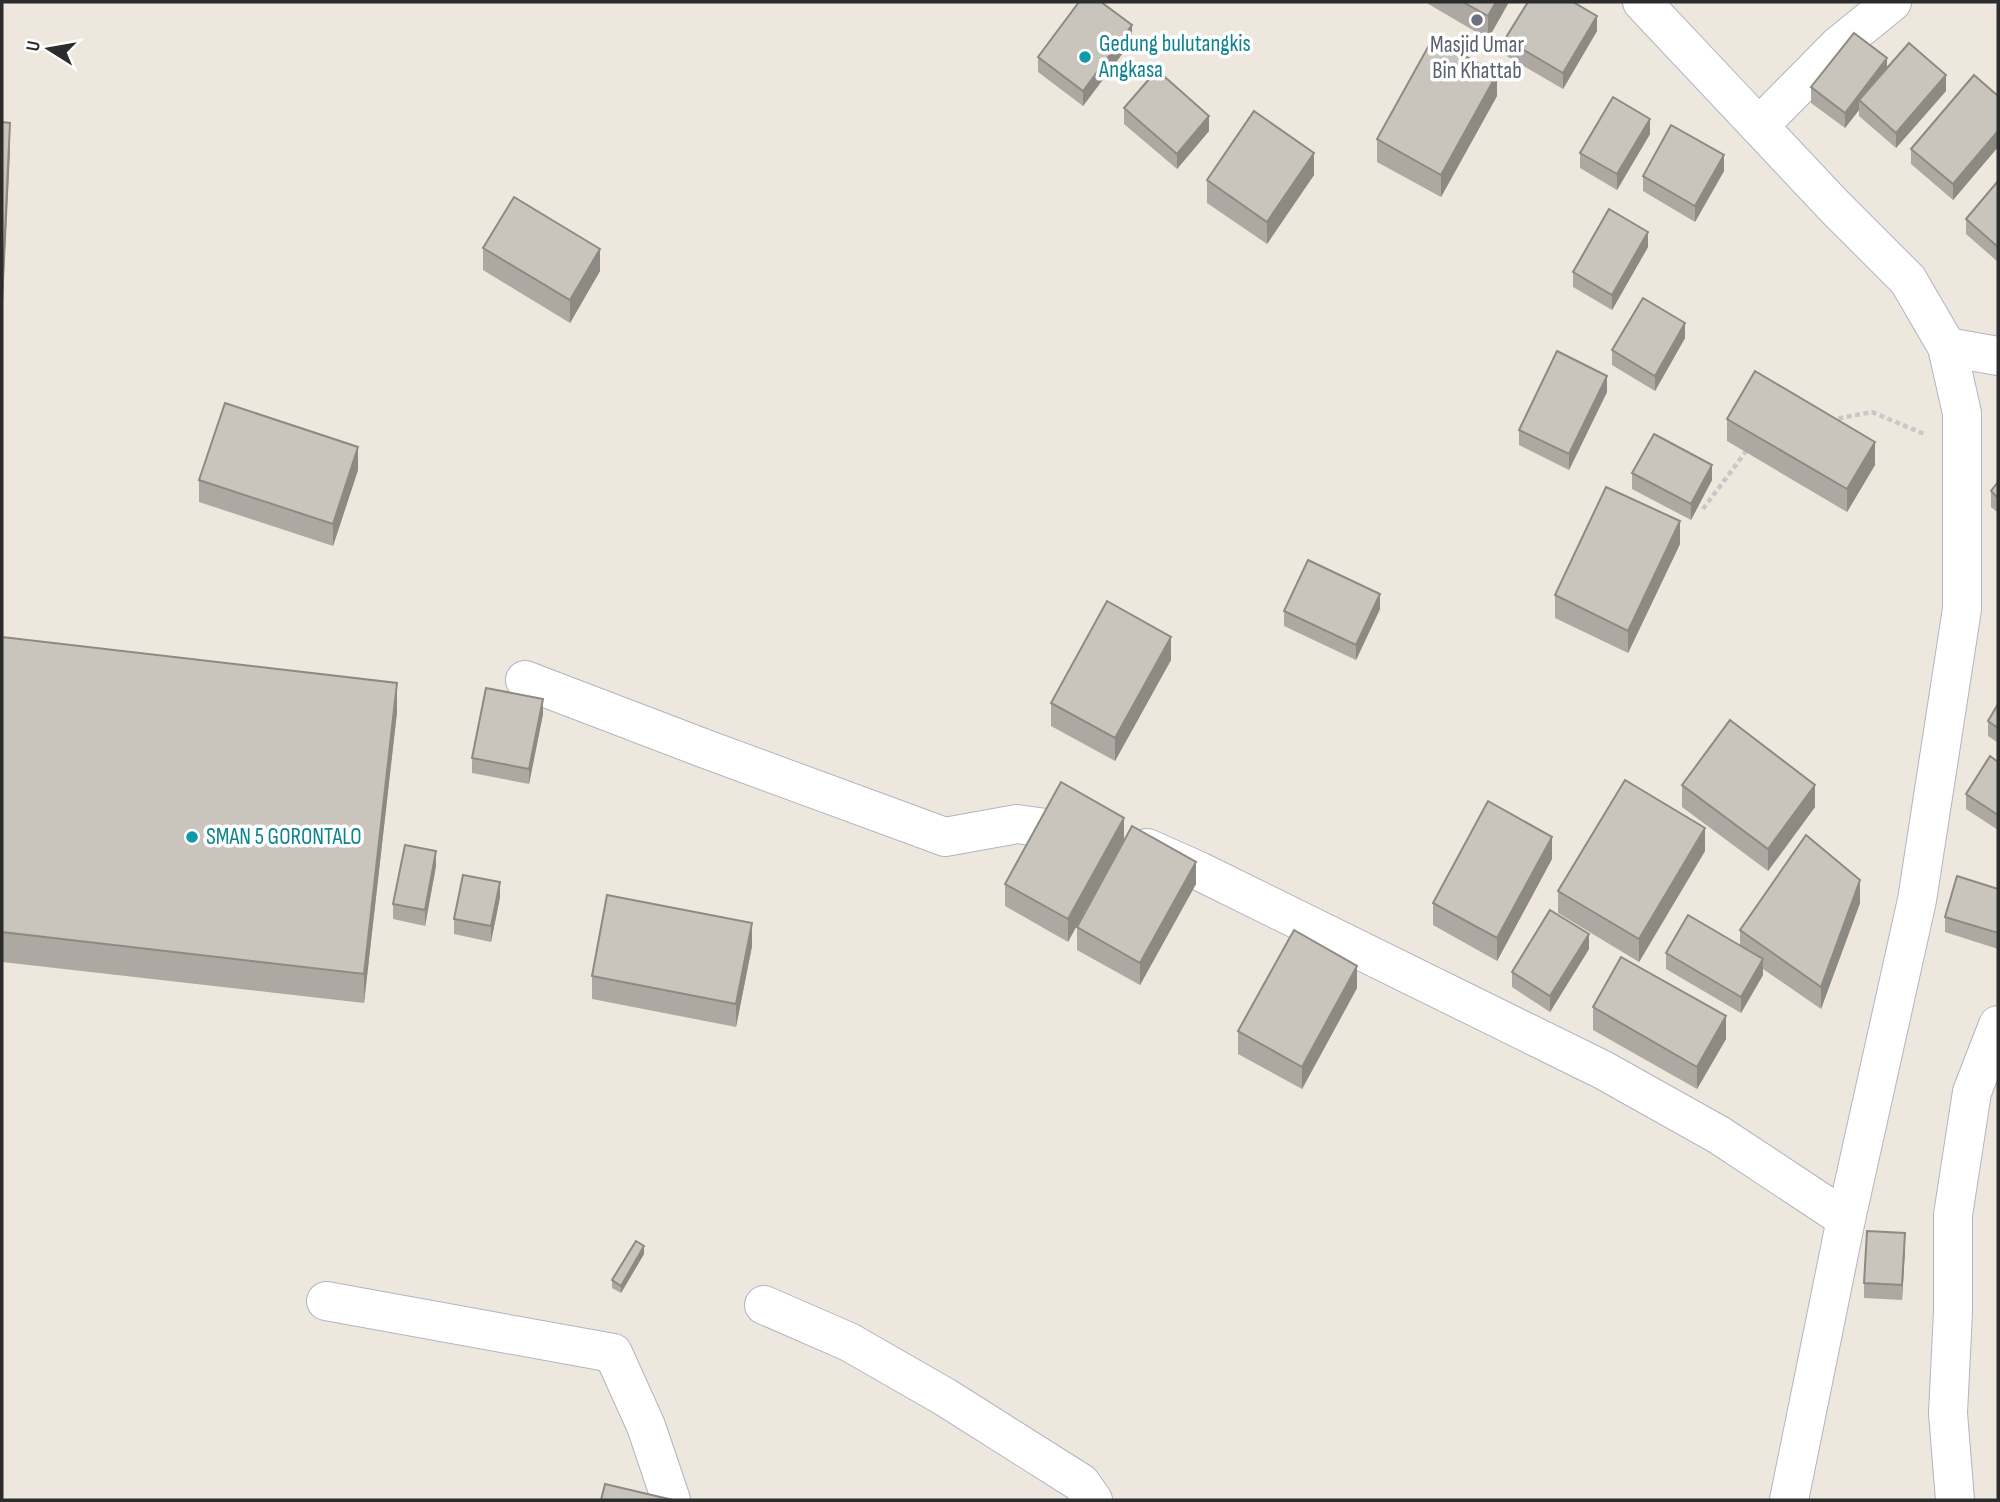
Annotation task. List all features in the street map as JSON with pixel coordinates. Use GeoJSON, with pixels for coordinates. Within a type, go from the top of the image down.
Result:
{"type":"FeatureCollection","features":[{"type":"Feature","properties":{"kind":"street"},"geometry":{"type":"LineString","coordinates":[[1642,2],[1908,280],[1947,347],[1962,413],[1962,609],[1917,900],[1846,1219],[1790,1500]]}},
{"type":"Feature","properties":{"kind":"street"},"geometry":{"type":"LineString","coordinates":[[1759,126],[1838,46],[1892,2]]}},
{"type":"Feature","properties":{"kind":"street"},"geometry":{"type":"LineString","coordinates":[[1947,347],[1998,356]]}},
{"type":"Feature","properties":{"kind":"street"},"geometry":{"type":"LineString","coordinates":[[525,680],[944,837],[1017,824],[1071,830],[1131,843],[1167,855],[1603,1070],[1719,1135],[1846,1219]]}},
{"type":"Feature","properties":{"kind":"street"},"geometry":{"type":"LineString","coordinates":[[1955,1500],[1948,1413],[1953,1215],[1972,1092],[1998,1025]]}},
{"type":"Feature","properties":{"kind":"street"},"geometry":{"type":"LineString","coordinates":[[326,1301],[613,1353],[646,1426],[671,1500]]}},
{"type":"Feature","properties":{"kind":"street"},"geometry":{"type":"LineString","coordinates":[[764,1305],[849,1342],[945,1397],[1081,1483],[1093,1500]]}},
{"type":"Feature","properties":{"kind":"path"},"geometry":{"type":"LineString","coordinates":[[1822,421],[1872,412],[1964,451]]}},
{"type":"Feature","properties":{"kind":"path"},"geometry":{"type":"LineString","coordinates":[[1703,509],[1751,444]]}},
{"type":"Feature","properties":{"kind":"building","name":"Gedung bulutangkis Angkasa"},"geometry":{"type":"Polygon","coordinates":[[[1079,2],[1101,2],[1132,25],[1083,91],[1038,57],[1079,2]]]}},
{"type":"Feature","properties":{"kind":"building"},"geometry":{"type":"Polygon","coordinates":[[[1463,2],[1496,2],[1488,16],[1463,2]]]}},
{"type":"Feature","properties":{"kind":"building"},"geometry":{"type":"Polygon","coordinates":[[[1528,2],[1573,2],[1597,16],[1563,73],[1505,39],[1528,2]]]}},
{"type":"Feature","properties":{"kind":"building"},"geometry":{"type":"Polygon","coordinates":[[[1854,33],[1887,58],[1845,113],[1811,87],[1854,33]]]}},
{"type":"Feature","properties":{"kind":"building"},"geometry":{"type":"Polygon","coordinates":[[[1433,38],[1497,74],[1441,175],[1377,139],[1433,38]]]}},
{"type":"Feature","properties":{"kind":"building"},"geometry":{"type":"Polygon","coordinates":[[[1909,43],[1946,75],[1896,133],[1859,100],[1909,43]]]}},
{"type":"Feature","properties":{"kind":"building"},"geometry":{"type":"Polygon","coordinates":[[[1157,70],[1209,116],[1177,154],[1124,108],[1157,70]]]}},
{"type":"Feature","properties":{"kind":"building"},"geometry":{"type":"Polygon","coordinates":[[[1974,75],[1998,96],[1998,131],[1953,184],[1911,149],[1974,75]]]}},
{"type":"Feature","properties":{"kind":"building"},"geometry":{"type":"Polygon","coordinates":[[[1613,97],[1650,119],[1617,174],[1580,153],[1613,97]]]}},
{"type":"Feature","properties":{"kind":"building"},"geometry":{"type":"Polygon","coordinates":[[[1254,111],[1314,153],[1267,222],[1207,180],[1254,111]]]}},
{"type":"Feature","properties":{"kind":"building"},"geometry":{"type":"Polygon","coordinates":[[[2,122],[10,123],[2,295],[2,122]]]}},
{"type":"Feature","properties":{"kind":"building"},"geometry":{"type":"Polygon","coordinates":[[[1671,125],[1724,155],[1695,206],[1643,176],[1671,125]]]}},
{"type":"Feature","properties":{"kind":"building"},"geometry":{"type":"Polygon","coordinates":[[[1998,181],[1998,247],[1966,219],[1998,181]]]}},
{"type":"Feature","properties":{"kind":"building"},"geometry":{"type":"Polygon","coordinates":[[[514,197],[600,249],[570,300],[483,248],[514,197]]]}},
{"type":"Feature","properties":{"kind":"building"},"geometry":{"type":"Polygon","coordinates":[[[1609,209],[1648,232],[1612,295],[1573,272],[1609,209]]]}},
{"type":"Feature","properties":{"kind":"building"},"geometry":{"type":"Polygon","coordinates":[[[1643,298],[1685,323],[1655,376],[1612,350],[1643,298]]]}},
{"type":"Feature","properties":{"kind":"building"},"geometry":{"type":"Polygon","coordinates":[[[1557,351],[1607,376],[1569,454],[1519,430],[1557,351]]]}},
{"type":"Feature","properties":{"kind":"building"},"geometry":{"type":"Polygon","coordinates":[[[1755,371],[1875,442],[1847,489],[1727,419],[1755,371]]]}},
{"type":"Feature","properties":{"kind":"building"},"geometry":{"type":"Polygon","coordinates":[[[225,403],[358,447],[333,524],[199,480],[225,403]]]}},
{"type":"Feature","properties":{"kind":"building"},"geometry":{"type":"Polygon","coordinates":[[[1654,434],[1712,465],[1691,504],[1632,473],[1654,434]]]}},
{"type":"Feature","properties":{"kind":"building"},"geometry":{"type":"Polygon","coordinates":[[[1998,482],[1998,498],[1991,491],[1998,482]]]}},
{"type":"Feature","properties":{"kind":"building"},"geometry":{"type":"Polygon","coordinates":[[[1606,487],[1680,521],[1628,631],[1555,595],[1606,487]]]}},
{"type":"Feature","properties":{"kind":"building"},"geometry":{"type":"Polygon","coordinates":[[[1308,560],[1380,594],[1356,645],[1284,611],[1308,560]]]}},
{"type":"Feature","properties":{"kind":"building"},"geometry":{"type":"Polygon","coordinates":[[[1107,601],[1171,637],[1115,738],[1051,703],[1107,601]]]}},
{"type":"Feature","properties":{"kind":"building","name":"SMAN 5 GORONTALO"},"geometry":{"type":"Polygon","coordinates":[[[2,637],[397,683],[364,974],[2,932],[2,637]]]}},
{"type":"Feature","properties":{"kind":"building"},"geometry":{"type":"Polygon","coordinates":[[[486,688],[543,699],[529,769],[472,758],[486,688]]]}},
{"type":"Feature","properties":{"kind":"building"},"geometry":{"type":"Polygon","coordinates":[[[1998,704],[1998,728],[1988,721],[1998,704]]]}},
{"type":"Feature","properties":{"kind":"building"},"geometry":{"type":"Polygon","coordinates":[[[1730,720],[1815,785],[1768,849],[1682,785],[1730,720]]]}},
{"type":"Feature","properties":{"kind":"building"},"geometry":{"type":"Polygon","coordinates":[[[1990,756],[1998,762],[1998,815],[1966,794],[1990,756]]]}},
{"type":"Feature","properties":{"kind":"building"},"geometry":{"type":"Polygon","coordinates":[[[1625,780],[1705,828],[1639,939],[1558,891],[1625,780]]]}},
{"type":"Feature","properties":{"kind":"building"},"geometry":{"type":"Polygon","coordinates":[[[1061,782],[1124,818],[1068,919],[1005,884],[1061,782]]]}},
{"type":"Feature","properties":{"kind":"building"},"geometry":{"type":"Polygon","coordinates":[[[1488,801],[1552,837],[1497,938],[1433,903],[1488,801]]]}},
{"type":"Feature","properties":{"kind":"building"},"geometry":{"type":"Polygon","coordinates":[[[1132,826],[1196,862],[1140,963],[1077,927],[1132,826]]]}},
{"type":"Feature","properties":{"kind":"building"},"geometry":{"type":"Polygon","coordinates":[[[1806,835],[1860,880],[1821,987],[1740,930],[1806,835]]]}},
{"type":"Feature","properties":{"kind":"building"},"geometry":{"type":"Polygon","coordinates":[[[405,845],[436,851],[425,910],[393,904],[405,845]]]}},
{"type":"Feature","properties":{"kind":"building"},"geometry":{"type":"Polygon","coordinates":[[[463,875],[500,882],[491,926],[454,919],[463,875]]]}},
{"type":"Feature","properties":{"kind":"building"},"geometry":{"type":"Polygon","coordinates":[[[1957,876],[1998,889],[1998,933],[1945,917],[1957,876]]]}},
{"type":"Feature","properties":{"kind":"building"},"geometry":{"type":"Polygon","coordinates":[[[607,895],[752,923],[736,1004],[592,976],[607,895]]]}},
{"type":"Feature","properties":{"kind":"building"},"geometry":{"type":"Polygon","coordinates":[[[1550,910],[1589,934],[1550,996],[1512,972],[1550,910]]]}},
{"type":"Feature","properties":{"kind":"building"},"geometry":{"type":"Polygon","coordinates":[[[1688,915],[1763,959],[1741,997],[1666,953],[1688,915]]]}},
{"type":"Feature","properties":{"kind":"building"},"geometry":{"type":"Polygon","coordinates":[[[1294,930],[1357,966],[1302,1067],[1238,1031],[1294,930]]]}},
{"type":"Feature","properties":{"kind":"building"},"geometry":{"type":"Polygon","coordinates":[[[1621,957],[1726,1016],[1697,1067],[1593,1007],[1621,957]]]}},
{"type":"Feature","properties":{"kind":"building"},"geometry":{"type":"Polygon","coordinates":[[[1867,1231],[1905,1233],[1902,1285],[1864,1283],[1867,1231]]]}},
{"type":"Feature","properties":{"kind":"building"},"geometry":{"type":"Polygon","coordinates":[[[636,1241],[644,1246],[621,1286],[612,1280],[636,1241]]]}},
{"type":"Feature","properties":{"kind":"building"},"geometry":{"type":"Polygon","coordinates":[[[605,1484],[673,1500],[601,1500],[605,1484]]]}},
{"type":"Feature","properties":{"kind":"place","name":"Masjid Umar Bin Khattab"},"geometry":{"type":"Point","coordinates":[1477,20]}},
{"type":"Feature","properties":{"kind":"place","name":"Gedung bulutangkis Angkasa"},"geometry":{"type":"Point","coordinates":[1085,57]}},
{"type":"Feature","properties":{"kind":"place","name":"SMAN 5 GORONTALO"},"geometry":{"type":"Point","coordinates":[192,837]}}]}
